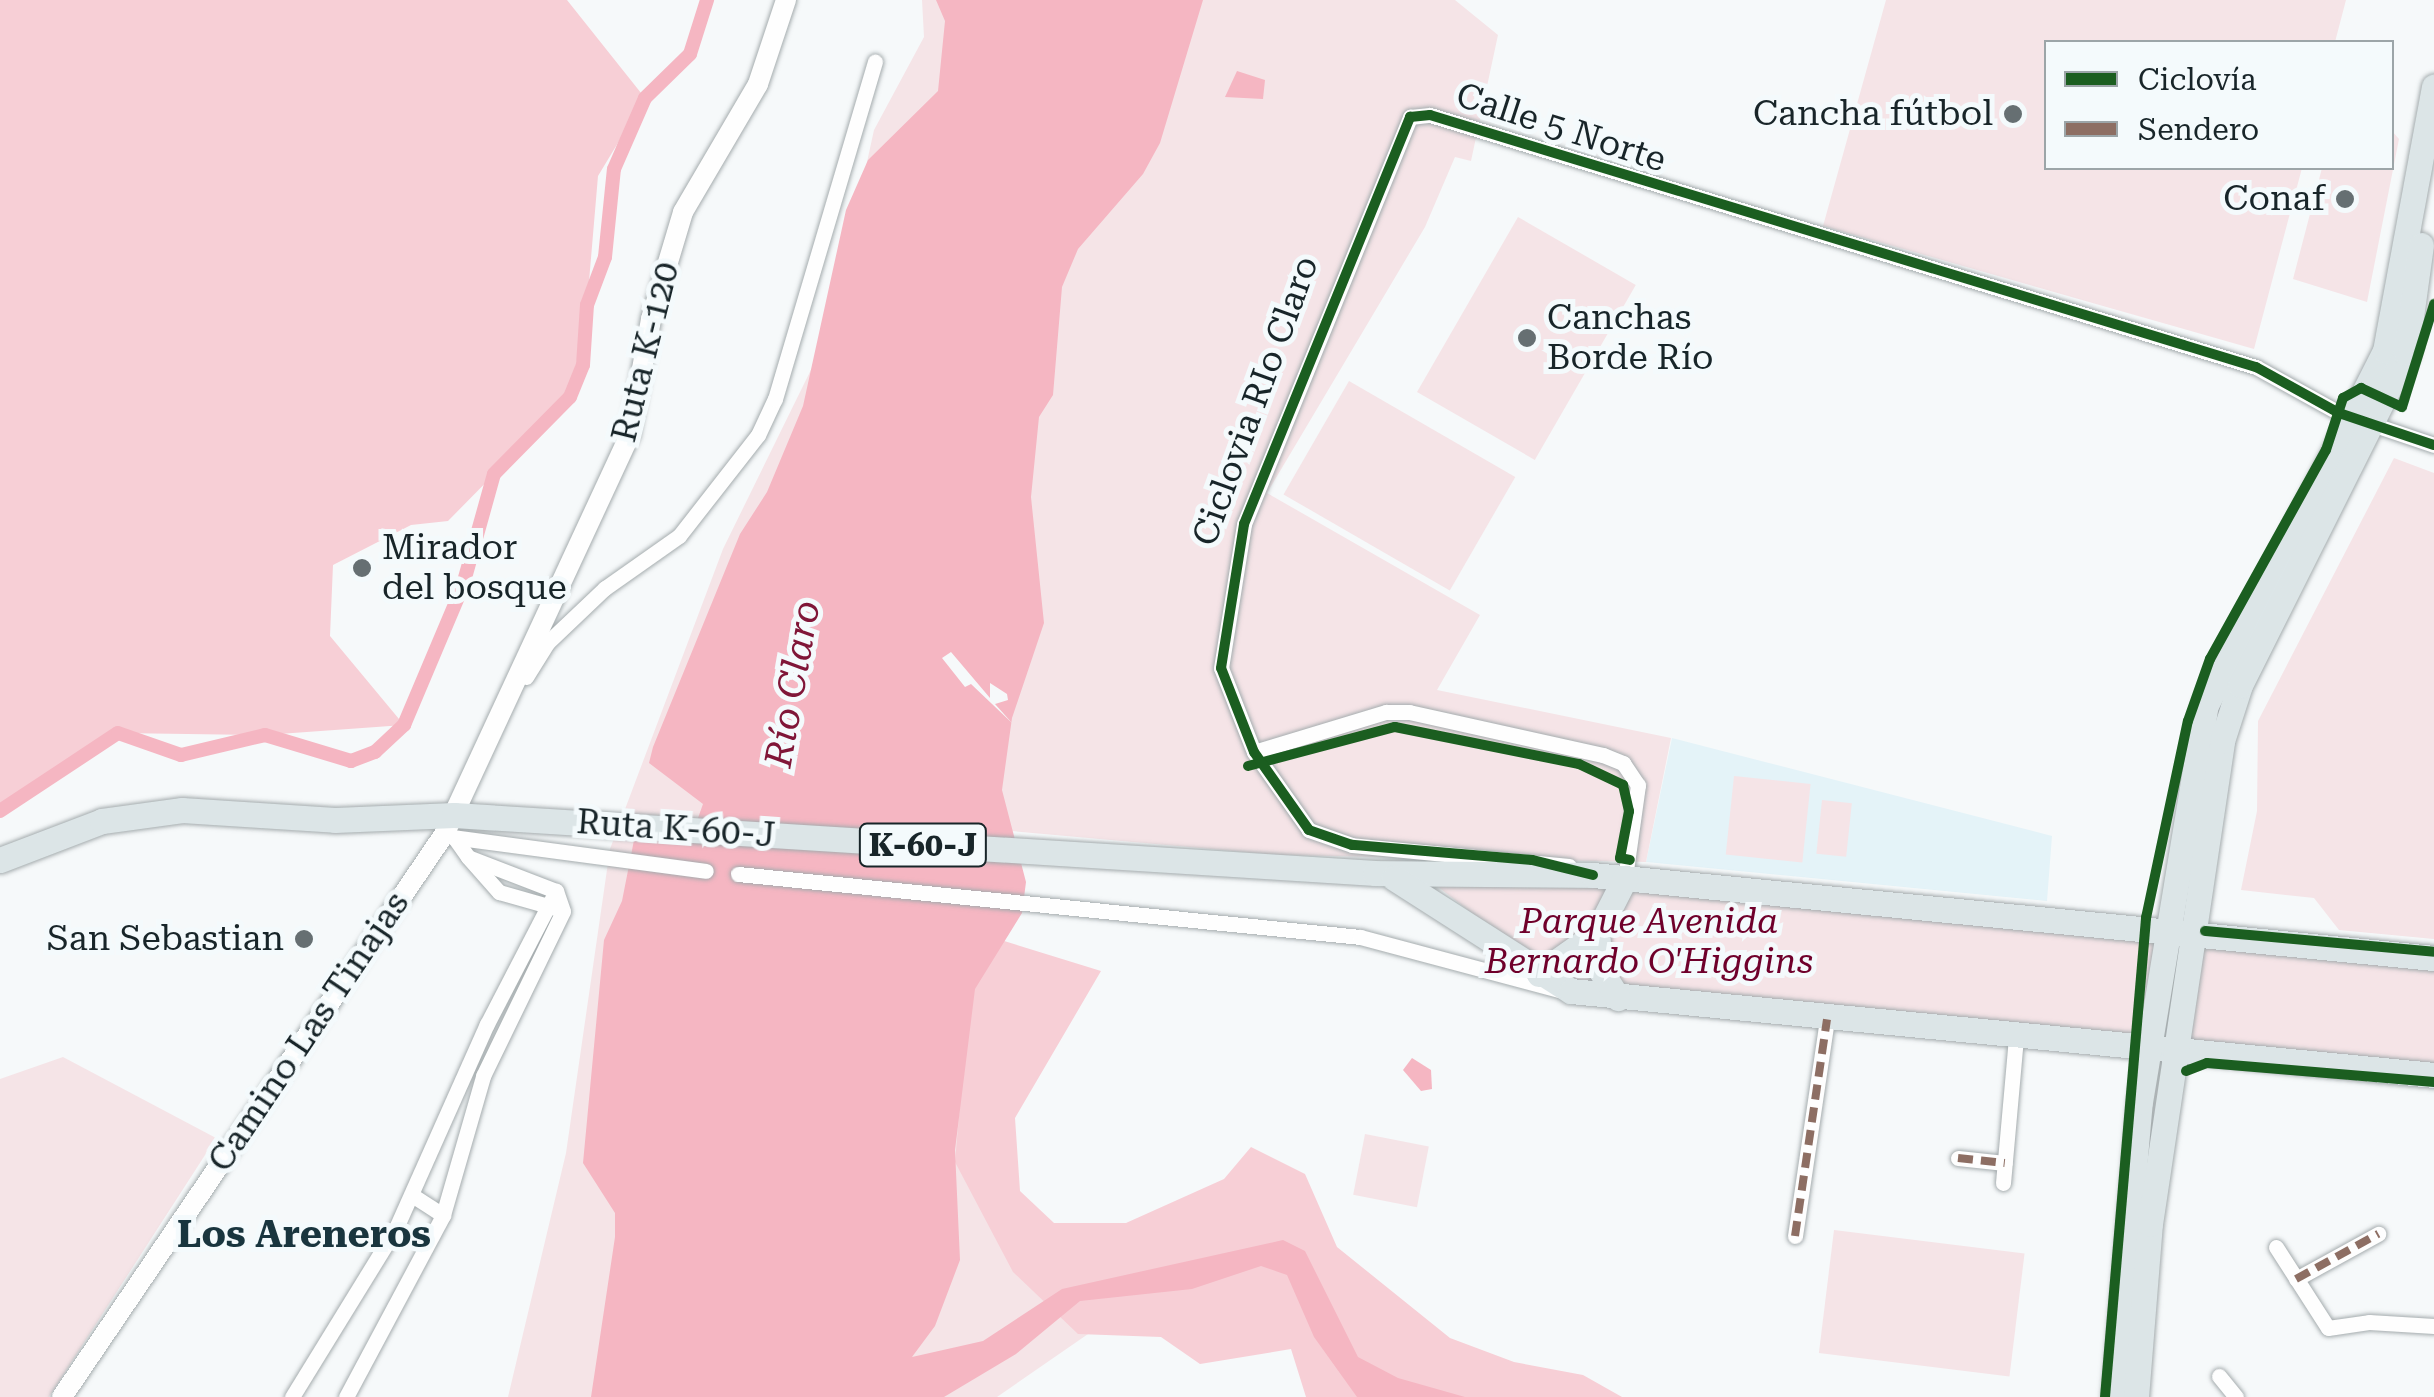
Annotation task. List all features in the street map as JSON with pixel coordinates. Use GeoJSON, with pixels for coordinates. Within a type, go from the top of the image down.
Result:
{"type":"FeatureCollection","features":[{"type":"Feature","properties":{"kind":"main road"},"geometry":{"type":"LineString","coordinates":[[2114,1397],[2160,1050],[2191,935],[2230,709],[2365,421],[2390,334],[2434,86]]}},
{"type":"Feature","properties":{"kind":"main road"},"geometry":{"type":"LineString","coordinates":[[2136,1397],[2160,1050],[2164,933],[2206,705],[2365,421]]}},
{"type":"Feature","properties":{"kind":"main road","name":"Ruta K-60-J"},"geometry":{"type":"LineString","coordinates":[[0,860],[102,822],[168,812],[1367,872]]}},
{"type":"Feature","properties":{"kind":"main road","name":"K-60-J"},"geometry":{"type":"LineString","coordinates":[[1367,872],[1594,875],[2164,933]]}},
{"type":"Feature","properties":{"kind":"main road","name":"K-60-J"},"geometry":{"type":"LineString","coordinates":[[1367,872],[1423,891],[1528,979],[1571,992],[2160,1050]]}},
{"type":"Feature","properties":{"kind":"main road"},"geometry":{"type":"LineString","coordinates":[[1528,979],[1598,933],[1625,878]]}},
{"type":"Feature","properties":{"kind":"main road"},"geometry":{"type":"LineString","coordinates":[[1598,933],[1601,972],[1618,998]]}},
{"type":"Feature","properties":{"kind":"main road"},"geometry":{"type":"LineString","coordinates":[[2164,933],[2434,958]]}},
{"type":"Feature","properties":{"kind":"main road"},"geometry":{"type":"LineString","coordinates":[[2160,1050],[2434,1075]]}},
{"type":"Feature","properties":{"kind":"street","name":"Ruta K-120"},"geometry":{"type":"LineString","coordinates":[[451,828],[630,435],[651,318],[683,212],[758,84],[786,0]]}},
{"type":"Feature","properties":{"kind":"street"},"geometry":{"type":"LineString","coordinates":[[495,727],[547,642],[605,588],[679,536],[758,436],[776,400],[875,62]]}},
{"type":"Feature","properties":{"kind":"street","name":"Calle 5 Norte"},"geometry":{"type":"LineString","coordinates":[[1250,745],[1221,668],[1244,524],[1392,150],[1410,117],[1420,113],[2256,367],[2365,421],[2434,445]]}},
{"type":"Feature","properties":{"kind":"street"},"geometry":{"type":"LineString","coordinates":[[1594,875],[1554,862],[1323,838],[1295,815],[1250,745],[1386,712],[1408,712],[1604,755],[1623,763],[1638,786],[1625,878]]}},
{"type":"Feature","properties":{"kind":"street"},"geometry":{"type":"LineString","coordinates":[[451,828],[468,856],[499,892],[556,903]]}},
{"type":"Feature","properties":{"kind":"street","name":"Camino Las Tinajas"},"geometry":{"type":"LineString","coordinates":[[62,1397],[451,828]]}},
{"type":"Feature","properties":{"kind":"street"},"geometry":{"type":"LineString","coordinates":[[482,830],[706,870]]}},
{"type":"Feature","properties":{"kind":"street"},"geometry":{"type":"LineString","coordinates":[[468,856],[556,903]]}},
{"type":"Feature","properties":{"kind":"street"},"geometry":{"type":"LineString","coordinates":[[738,874],[1360,937],[1528,979]]}},
{"type":"Feature","properties":{"kind":"street"},"geometry":{"type":"LineString","coordinates":[[292,1397],[412,1195],[487,1024],[556,903]]}},
{"type":"Feature","properties":{"kind":"street"},"geometry":{"type":"LineString","coordinates":[[346,1397],[443,1215],[483,1076],[556,903]]}},
{"type":"Feature","properties":{"kind":"street"},"geometry":{"type":"LineString","coordinates":[[1795,1236],[1827,1019]]}},
{"type":"Feature","properties":{"kind":"street"},"geometry":{"type":"LineString","coordinates":[[2003,1183],[2016,1037]]}},
{"type":"Feature","properties":{"kind":"street"},"geometry":{"type":"LineString","coordinates":[[1958,1158],[2005,1163]]}},
{"type":"Feature","properties":{"kind":"street"},"geometry":{"type":"LineString","coordinates":[[412,1195],[443,1215]]}},
{"type":"Feature","properties":{"kind":"street"},"geometry":{"type":"LineString","coordinates":[[2296,1278],[2378,1234]]}},
{"type":"Feature","properties":{"kind":"street"},"geometry":{"type":"LineString","coordinates":[[2276,1247],[2328,1328],[2369,1322],[2434,1326]]}},
{"type":"Feature","properties":{"kind":"street"},"geometry":{"type":"LineString","coordinates":[[2219,1376],[2236,1397]]}},
{"type":"Feature","properties":{"kind":"shaded area"},"geometry":{"type":"Polygon","coordinates":[[[0,0],[567,0],[645,98],[598,176],[587,305],[570,397],[448,521],[411,525],[333,565],[330,636],[404,725],[265,735],[118,733],[0,808],[0,0]]]}},
{"type":"Feature","properties":{"kind":"shaded area"},"geometry":{"type":"Polygon","coordinates":[[[1672,738],[2052,836],[2047,901],[1646,862],[1672,738]]]}},
{"type":"Feature","properties":{"kind":"shaded area"},"geometry":{"type":"Polygon","coordinates":[[[975,932],[1101,971],[1015,1118],[1020,1191],[1054,1223],[1126,1223],[1224,1179],[1251,1147],[1305,1174],[1337,1247],[1450,1338],[1514,1362],[1583,1375],[1622,1397],[1306,1397],[1291,1349],[1200,1364],[1161,1337],[1078,1334],[1013,1272],[955,1162],[975,932]]]}},
{"type":"Feature","properties":{"kind":"green space"},"geometry":{"type":"Polygon","coordinates":[[[922,0],[1455,0],[1498,35],[1471,161],[1455,157],[1425,227],[1267,493],[1480,615],[1437,690],[1671,738],[1646,862],[1277,855],[1000,830],[997,1220],[1291,1333],[1104,1323],[997,1397],[508,1397],[566,1153],[610,849],[723,549],[830,331],[874,130],[924,37],[922,0]]]}},
{"type":"Feature","properties":{"kind":"green space"},"geometry":{"type":"Polygon","coordinates":[[[1886,0],[2346,0],[2336,40],[2044,40],[2044,170],[2301,170],[2254,349],[1823,226],[1886,0]]]}},
{"type":"Feature","properties":{"kind":"green space"},"geometry":{"type":"Polygon","coordinates":[[[2394,133],[2399,139],[2394,164],[2394,133]]]}},
{"type":"Feature","properties":{"kind":"green space"},"geometry":{"type":"Polygon","coordinates":[[[2321,170],[2393,170],[2367,302],[2293,279],[2321,170]]]}},
{"type":"Feature","properties":{"kind":"green space","name":"Canchas Borde Río"},"geometry":{"type":"Polygon","coordinates":[[[1518,217],[1636,285],[1535,460],[1417,392],[1518,217]]]}},
{"type":"Feature","properties":{"kind":"green space","name":"Canchas Borde Río"},"geometry":{"type":"Polygon","coordinates":[[[1349,381],[1515,477],[1450,590],[1284,494],[1349,381]]]}},
{"type":"Feature","properties":{"kind":"green space"},"geometry":{"type":"Polygon","coordinates":[[[2394,458],[2434,473],[2434,939],[2339,930],[2314,898],[2241,890],[2257,811],[2258,721],[2394,458]]]}},
{"type":"Feature","properties":{"kind":"green space"},"geometry":{"type":"Polygon","coordinates":[[[1734,776],[1811,784],[1802,863],[1726,855],[1734,776]]]}},
{"type":"Feature","properties":{"kind":"green space"},"geometry":{"type":"Polygon","coordinates":[[[1822,800],[1852,803],[1846,857],[1816,854],[1822,800]]]}},
{"type":"Feature","properties":{"kind":"green space","name":"Parque Avenida Bernardo O'Higgins"},"geometry":{"type":"Polygon","coordinates":[[[1432,882],[1595,884],[2434,970],[2434,1068],[1598,990],[1548,973],[1432,882]]]}},
{"type":"Feature","properties":{"kind":"green space"},"geometry":{"type":"Polygon","coordinates":[[[63,1057],[216,1138],[49,1397],[0,1397],[0,1079],[63,1057]]]}},
{"type":"Feature","properties":{"kind":"green space"},"geometry":{"type":"Polygon","coordinates":[[[1365,1134],[1429,1146],[1417,1207],[1353,1195],[1365,1134]]]}},
{"type":"Feature","properties":{"kind":"green space"},"geometry":{"type":"Polygon","coordinates":[[[1834,1230],[2025,1253],[2009,1376],[1819,1353],[1834,1230]]]}},
{"type":"Feature","properties":{"kind":"water","name":"Río Claro"},"geometry":{"type":"Polygon","coordinates":[[[936,0],[1203,0],[1160,143],[1143,174],[1078,249],[1062,287],[1053,395],[1039,417],[1031,497],[1044,623],[1012,718],[1002,790],[1026,882],[1022,913],[975,989],[955,1150],[960,1260],[935,1326],[912,1357],[983,1341],[1062,1289],[1283,1240],[1305,1251],[1358,1357],[1398,1378],[1465,1397],[1357,1397],[1314,1337],[1287,1275],[1261,1266],[1192,1289],[1080,1301],[1016,1354],[944,1397],[591,1397],[615,1237],[615,1213],[583,1163],[604,940],[622,901],[635,835],[693,832],[703,804],[649,763],[653,747],[740,534],[767,492],[803,406],[846,210],[868,160],[938,91],[945,21],[936,0]]]}},
{"type":"Feature","properties":{"kind":"water"},"geometry":{"type":"Polygon","coordinates":[[[1237,71],[1265,80],[1263,99],[1225,97],[1237,71]]]}},
{"type":"Feature","properties":{"kind":"water"},"geometry":{"type":"Polygon","coordinates":[[[1412,1058],[1431,1070],[1432,1089],[1421,1091],[1403,1070],[1412,1058]]]}},
{"type":"Feature","properties":{"kind":"pier"},"geometry":{"type":"Polygon","coordinates":[[[951,652],[990,698],[990,683],[1007,694],[1008,700],[995,704],[1012,723],[971,684],[965,687],[942,658],[951,652]]]}},
{"type":"Feature","properties":{"kind":"waterway"},"geometry":{"type":"LineString","coordinates":[[0,811],[118,733],[181,755],[265,735],[351,761],[375,752],[404,725],[463,585],[494,474],[570,397],[583,365],[587,305],[605,257],[614,169],[645,98],[690,54],[707,0]]}},
{"type":"Feature","properties":{"kind":"marked path"},"geometry":{"type":"LineString","coordinates":[[1795,1236],[1827,1019]]}},
{"type":"Feature","properties":{"kind":"marked path"},"geometry":{"type":"LineString","coordinates":[[1958,1158],[2005,1163]]}},
{"type":"Feature","properties":{"kind":"marked path"},"geometry":{"type":"LineString","coordinates":[[2296,1279],[2378,1234]]}},
{"type":"Feature","properties":{"kind":"cycle path","name":"Ciclovia RIo Claro"},"geometry":{"type":"LineString","coordinates":[[1593,875],[1532,860],[1352,845],[1309,830],[1254,752],[1221,668],[1244,524],[1410,117],[1430,115],[2256,367],[2339,413],[2434,445]]}},
{"type":"Feature","properties":{"kind":"cycle path"},"geometry":{"type":"LineString","coordinates":[[2105,1397],[2146,918],[2188,721],[2210,659],[2326,450],[2343,398],[2361,388],[2402,407],[2434,304]]}},
{"type":"Feature","properties":{"kind":"cycle path"},"geometry":{"type":"LineString","coordinates":[[1248,766],[1395,727],[1579,764],[1623,785],[1629,811],[1620,858],[1630,860]]}},
{"type":"Feature","properties":{"kind":"cycle path"},"geometry":{"type":"LineString","coordinates":[[2205,931],[2434,952]]}},
{"type":"Feature","properties":{"kind":"cycle path"},"geometry":{"type":"LineString","coordinates":[[2186,1071],[2207,1063],[2434,1082]]}},
{"type":"Feature","properties":{"kind":"place","name":"Cancha fútbol"},"geometry":{"type":"Point","coordinates":[2013,114]}},
{"type":"Feature","properties":{"kind":"place","name":"Conaf"},"geometry":{"type":"Point","coordinates":[2345,199]}},
{"type":"Feature","properties":{"kind":"place","name":"Canchas Borde Río"},"geometry":{"type":"Point","coordinates":[1527,338]}},
{"type":"Feature","properties":{"kind":"place","name":"Mirador del bosque"},"geometry":{"type":"Point","coordinates":[362,568]}},
{"type":"Feature","properties":{"kind":"place","name":"San Sebastian"},"geometry":{"type":"Point","coordinates":[304,939]}},
{"type":"Feature","properties":{"kind":"district","name":"Los Areneros"},"geometry":{"type":"Point","coordinates":[304,1235]}}]}
